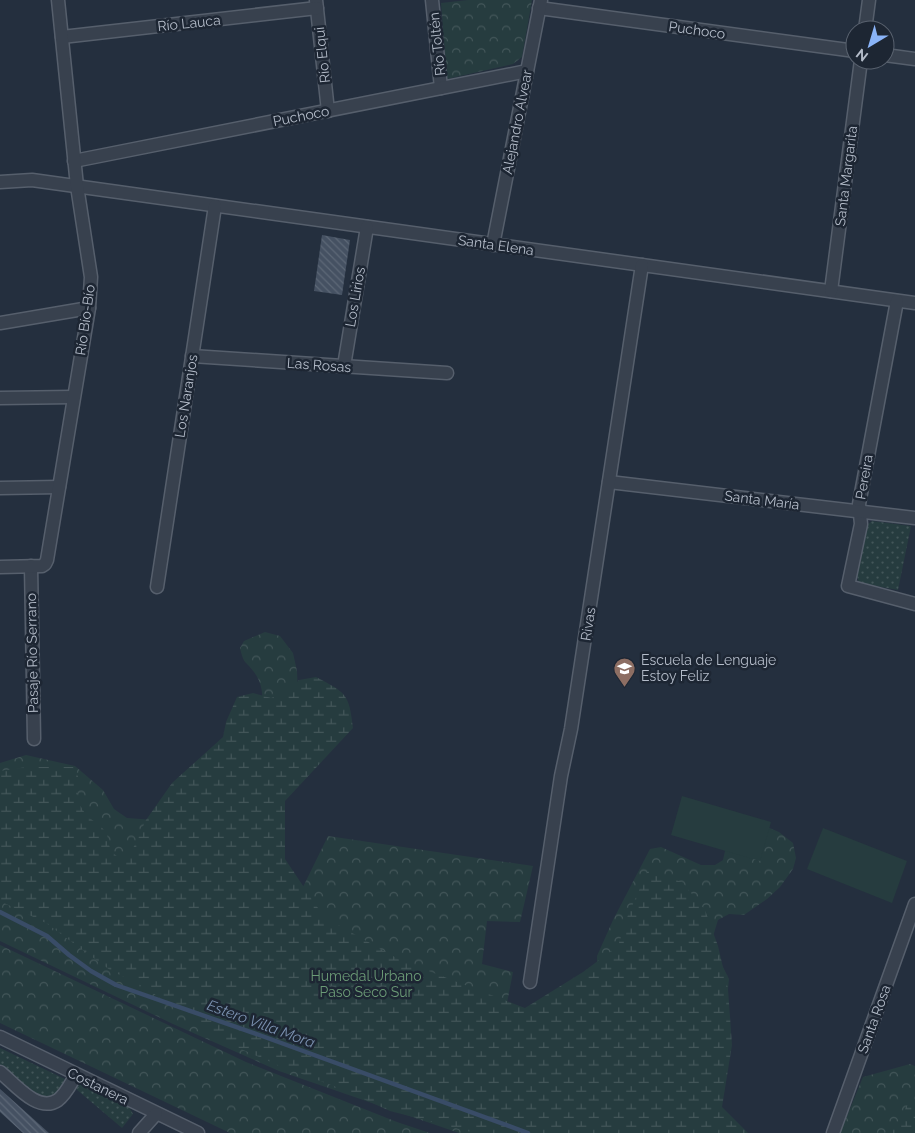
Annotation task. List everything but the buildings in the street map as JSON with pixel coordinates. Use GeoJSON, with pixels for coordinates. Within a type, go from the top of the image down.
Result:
{"type":"FeatureCollection","features":[{"type":"Feature","properties":{"kind":"street","name":"Río Bío-Bío"},"geometry":{"type":"LineString","coordinates":[[31,566],[42,566],[47,560],[91,290],[90,269],[74,161],[58,0]]}},
{"type":"Feature","properties":{"kind":"street","name":"Río Toltén"},"geometry":{"type":"LineString","coordinates":[[432,0],[441,88]]}},
{"type":"Feature","properties":{"kind":"street"},"geometry":{"type":"LineString","coordinates":[[866,20],[869,0]]}},
{"type":"Feature","properties":{"kind":"street","name":"Río Lauca"},"geometry":{"type":"LineString","coordinates":[[62,37],[316,4]]}},
{"type":"Feature","properties":{"kind":"street","name":"Río Elqui"},"geometry":{"type":"LineString","coordinates":[[316,4],[328,111]]}},
{"type":"Feature","properties":{"kind":"street","name":"Puchoco"},"geometry":{"type":"LineString","coordinates":[[540,4],[845,50]]}},
{"type":"Feature","properties":{"kind":"street","name":"Alejandro Alvear"},"geometry":{"type":"LineString","coordinates":[[493,244],[540,4]]}},
{"type":"Feature","properties":{"kind":"street"},"geometry":{"type":"LineString","coordinates":[[895,56],[915,59]]}},
{"type":"Feature","properties":{"kind":"street","name":"Santa Margarita"},"geometry":{"type":"LineString","coordinates":[[831,292],[860,70]]}},
{"type":"Feature","properties":{"kind":"street","name":"Puchoco"},"geometry":{"type":"LineString","coordinates":[[74,161],[528,71]]}},
{"type":"Feature","properties":{"kind":"street"},"geometry":{"type":"LineString","coordinates":[[0,182],[32,180],[77,186]]}},
{"type":"Feature","properties":{"kind":"street","name":"Santa Elena"},"geometry":{"type":"LineString","coordinates":[[77,186],[915,303]]}},
{"type":"Feature","properties":{"kind":"street","name":"Los Naranjos"},"geometry":{"type":"LineString","coordinates":[[157,587],[215,206]]}},
{"type":"Feature","properties":{"kind":"street","name":"Los Lirios"},"geometry":{"type":"LineString","coordinates":[[344,366],[367,227]]}},
{"type":"Feature","properties":{"kind":"street","name":"Rivas"},"geometry":{"type":"LineString","coordinates":[[530,982],[561,776],[572,729],[642,265]]}},
{"type":"Feature","properties":{"kind":"street","name":"Pereira"},"geometry":{"type":"LineString","coordinates":[[896,301],[859,504],[861,524],[848,586],[915,604]]}},
{"type":"Feature","properties":{"kind":"street"},"geometry":{"type":"LineString","coordinates":[[0,323],[89,308]]}},
{"type":"Feature","properties":{"kind":"street","name":"Las Rosas"},"geometry":{"type":"LineString","coordinates":[[192,356],[447,373]]}},
{"type":"Feature","properties":{"kind":"street"},"geometry":{"type":"LineString","coordinates":[[0,398],[73,397]]}},
{"type":"Feature","properties":{"kind":"street","name":"Santa María"},"geometry":{"type":"LineString","coordinates":[[609,482],[915,518]]}},
{"type":"Feature","properties":{"kind":"street"},"geometry":{"type":"LineString","coordinates":[[0,488],[59,487]]}},
{"type":"Feature","properties":{"kind":"street"},"geometry":{"type":"LineString","coordinates":[[0,567],[31,566]]}},
{"type":"Feature","properties":{"kind":"street","name":"Pasaje Río Serrano"},"geometry":{"type":"LineString","coordinates":[[31,566],[34,739]]}},
{"type":"Feature","properties":{"kind":"street","name":"Santa Rosa"},"geometry":{"type":"LineString","coordinates":[[833,1133],[915,904]]}},
{"type":"Feature","properties":{"kind":"street","name":"Costanera"},"geometry":{"type":"LineString","coordinates":[[0,1037],[198,1133]]}},
{"type":"Feature","properties":{"kind":"street"},"geometry":{"type":"LineString","coordinates":[[0,1072],[33,1100],[42,1104],[57,1100],[76,1075]]}},
{"type":"Feature","properties":{"kind":"street"},"geometry":{"type":"LineString","coordinates":[[139,1133],[156,1114]]}},
{"type":"Feature","properties":{"kind":"green space"},"geometry":{"type":"Polygon","coordinates":[[[468,0],[532,0],[522,57],[513,64],[447,79],[441,3],[468,0]]]}},
{"type":"Feature","properties":{"kind":"green space"},"geometry":{"type":"Polygon","coordinates":[[[872,521],[911,526],[898,590],[859,583],[857,576],[867,525],[872,521]]]}},
{"type":"Feature","properties":{"kind":"green space","name":"Humedal Urbano Paso Seco Sur"},"geometry":{"type":"Polygon","coordinates":[[[265,632],[280,636],[293,653],[297,671],[299,715],[257,859],[301,891],[328,836],[533,866],[520,922],[487,921],[482,964],[513,972],[507,1003],[488,1038],[597,968],[597,956],[613,920],[650,849],[661,847],[701,865],[715,865],[723,860],[727,842],[746,818],[779,832],[793,843],[796,858],[793,869],[780,887],[744,915],[729,914],[718,920],[711,943],[729,979],[724,1029],[711,1082],[730,1133],[459,1133],[279,1071],[173,1024],[0,941],[0,763],[26,755],[75,766],[103,790],[114,809],[127,818],[154,820],[262,711],[261,686],[254,672],[244,660],[240,648],[244,641],[265,632]]]}},
{"type":"Feature","properties":{"kind":"green space","name":"Humedal Urbano Paso Seco Sur"},"geometry":{"type":"Polygon","coordinates":[[[316,677],[344,695],[350,708],[353,728],[285,801],[285,859],[324,917],[400,960],[525,1008],[583,972],[618,946],[628,915],[648,870],[682,882],[705,910],[718,946],[728,989],[732,1045],[722,1107],[748,1133],[475,1133],[390,1111],[339,1088],[280,1066],[218,1039],[146,988],[110,970],[46,923],[0,901],[0,771],[27,767],[73,767],[78,776],[78,800],[86,815],[104,830],[111,850],[118,857],[130,855],[146,820],[172,783],[223,737],[226,722],[237,697],[253,693],[271,698],[286,693],[299,680],[316,677]]]}},
{"type":"Feature","properties":{"kind":"green space"},"geometry":{"type":"Polygon","coordinates":[[[682,796],[771,822],[760,861],[671,835],[682,796]]]}},
{"type":"Feature","properties":{"kind":"green space"},"geometry":{"type":"Polygon","coordinates":[[[823,828],[907,861],[892,903],[807,869],[823,828]]]}},
{"type":"Feature","properties":{"kind":"green space"},"geometry":{"type":"Polygon","coordinates":[[[0,945],[246,1062],[397,1122],[430,1133],[230,1133],[0,1023],[0,945]]]}},
{"type":"Feature","properties":{"kind":"green space"},"geometry":{"type":"Polygon","coordinates":[[[0,1048],[65,1079],[54,1096],[48,1099],[41,1098],[18,1083],[0,1066],[0,1048]]]}},
{"type":"Feature","properties":{"kind":"green space"},"geometry":{"type":"Polygon","coordinates":[[[910,1064],[915,1066],[915,1133],[840,1133],[863,1077],[910,1064]]]}},
{"type":"Feature","properties":{"kind":"green space"},"geometry":{"type":"Polygon","coordinates":[[[80,1084],[129,1107],[133,1114],[122,1128],[76,1089],[80,1084]]]}},
{"type":"Feature","properties":{"kind":"green space"},"geometry":{"type":"Polygon","coordinates":[[[915,1103],[915,1133],[885,1133],[903,1118],[906,1106],[915,1103]]]}},
{"type":"Feature","properties":{"kind":"waterway","name":"Estero Villa Mora"},"geometry":{"type":"LineString","coordinates":[[0,912],[47,936],[91,971],[116,985],[528,1133]]}},
{"type":"Feature","properties":{"kind":"place","name":"Escuela de Lenguaje Estoy Feliz"},"geometry":{"type":"Point","coordinates":[625,687]}}]}
